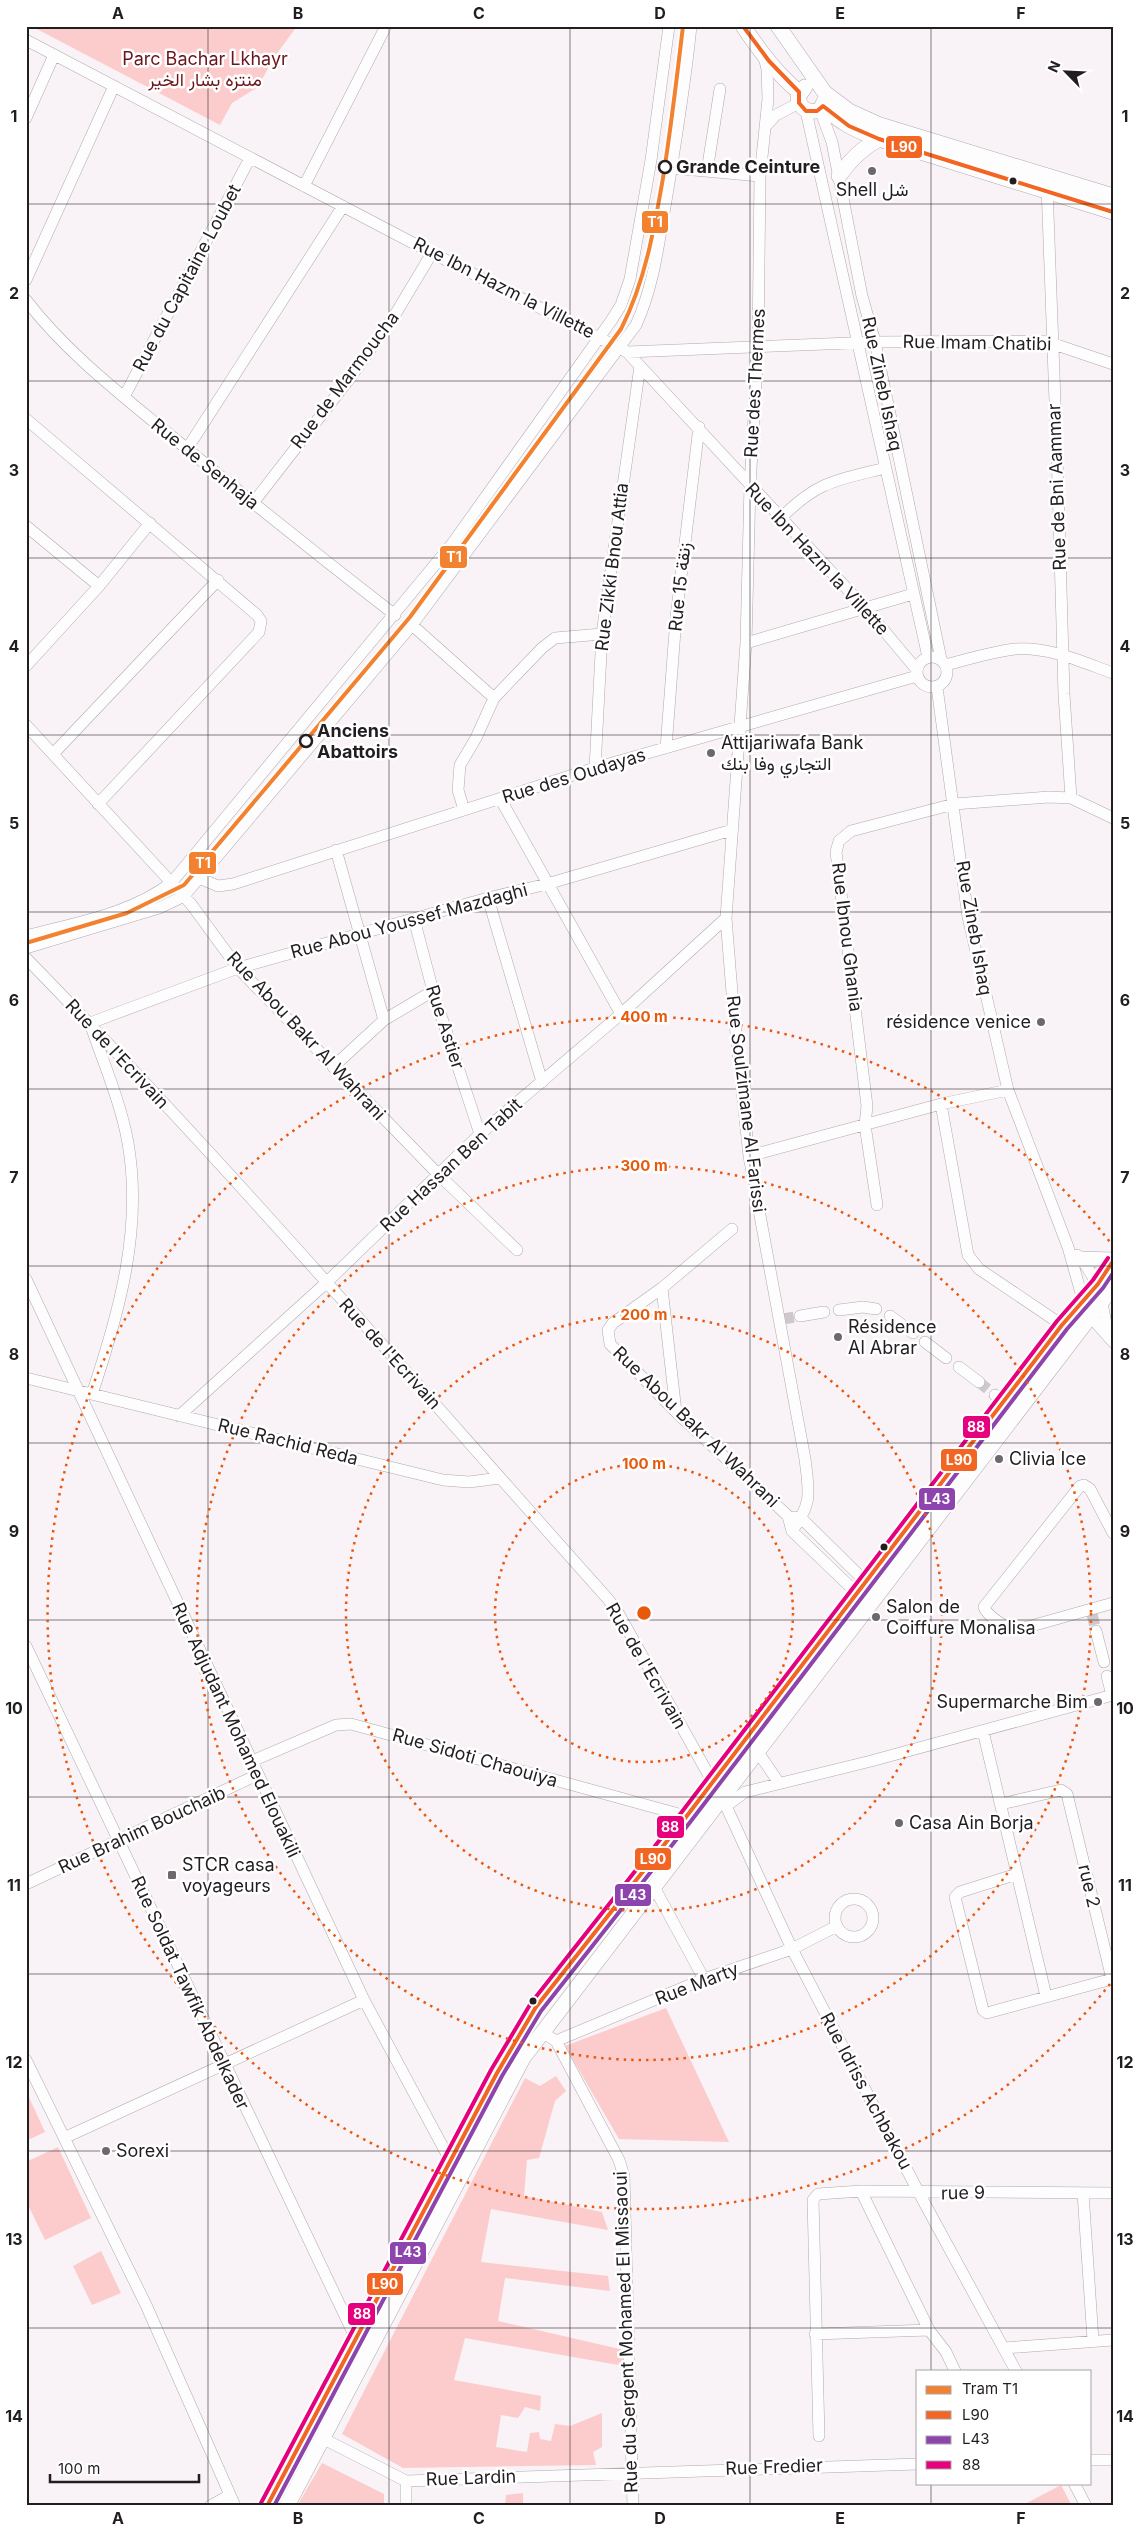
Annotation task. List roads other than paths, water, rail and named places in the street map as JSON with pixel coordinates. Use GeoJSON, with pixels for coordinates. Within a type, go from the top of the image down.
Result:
{"type":"FeatureCollection","features":[{"type":"Feature","properties":{"kind":"main road"},"geometry":{"type":"LineString","coordinates":[[743,26],[764,57],[785,80],[844,124],[879,139],[1047,184],[1113,196]]}},
{"type":"Feature","properties":{"kind":"main road"},"geometry":{"type":"LineString","coordinates":[[778,26],[813,100],[850,111],[880,125],[1047,184],[1112,210]]}},
{"type":"Feature","properties":{"kind":"main road"},"geometry":{"type":"LineString","coordinates":[[839,176],[866,147],[879,139]]}},
{"type":"Feature","properties":{"kind":"main road"},"geometry":{"type":"LineString","coordinates":[[268,2506],[356,2339],[456,2168],[542,2032],[704,1821],[723,1803],[758,1752],[1103,1301],[1105,1285],[1113,1260],[1080,1259]]}},
{"type":"Feature","properties":{"kind":"main road"},"geometry":{"type":"LineString","coordinates":[[287,2506],[456,2168],[513,2044],[536,2007],[686,1817],[860,1588],[999,1398],[1083,1300],[1105,1285]]}},
{"type":"Feature","properties":{"kind":"street"},"geometry":{"type":"LineString","coordinates":[[304,186],[386,26]]}},
{"type":"Feature","properties":{"kind":"street"},"geometry":{"type":"LineString","coordinates":[[26,936],[131,905],[152,896],[172,882],[452,544],[601,336],[621,305],[630,279],[651,160],[669,26]]}},
{"type":"Feature","properties":{"kind":"street"},"geometry":{"type":"LineString","coordinates":[[26,948],[159,908],[184,896],[412,625],[623,349],[636,325],[650,288],[683,103],[691,26]]}},
{"type":"Feature","properties":{"kind":"street","name":"Rue Ibn Hazm la Villette"},"geometry":{"type":"LineString","coordinates":[[26,40],[432,253],[601,336],[623,349],[698,427],[780,519],[865,608],[917,673]]}},
{"type":"Feature","properties":{"kind":"street"},"geometry":{"type":"LineString","coordinates":[[26,118],[54,55]]}},
{"type":"Feature","properties":{"kind":"street","name":"Rue des Thermes"},"geometry":{"type":"LineString","coordinates":[[740,728],[746,643],[750,486],[758,347],[760,176],[768,79],[764,57]]}},
{"type":"Feature","properties":{"kind":"street"},"geometry":{"type":"LineString","coordinates":[[26,280],[114,86]]}},
{"type":"Feature","properties":{"kind":"street"},"geometry":{"type":"LineString","coordinates":[[707,172],[720,90]]}},
{"type":"Feature","properties":{"kind":"street"},"geometry":{"type":"LineString","coordinates":[[765,127],[776,115],[813,100]]}},
{"type":"Feature","properties":{"kind":"street","name":"Rue Zineb Ishaq"},"geometry":{"type":"LineString","coordinates":[[813,100],[828,128],[862,296],[875,342],[943,662]]}},
{"type":"Feature","properties":{"kind":"street","name":"Rue Zineb Ishaq"},"geometry":{"type":"LineString","coordinates":[[813,100],[857,342],[928,657]]}},
{"type":"Feature","properties":{"kind":"street","name":"Rue du Capitaine Loubet"},"geometry":{"type":"LineString","coordinates":[[124,397],[250,158]]}},
{"type":"Feature","properties":{"kind":"street"},"geometry":{"type":"LineString","coordinates":[[672,168],[760,176]]}},
{"type":"Feature","properties":{"kind":"street","name":"Rue de Bni Aammar"},"geometry":{"type":"LineString","coordinates":[[1047,184],[1063,655],[1070,798]]}},
{"type":"Feature","properties":{"kind":"street"},"geometry":{"type":"LineString","coordinates":[[187,449],[343,206]]}},
{"type":"Feature","properties":{"kind":"street","name":"Rue de Marmoucha"},"geometry":{"type":"LineString","coordinates":[[253,503],[356,370],[396,313],[432,253]]}},
{"type":"Feature","properties":{"kind":"street","name":"Rue de Senhaja"},"geometry":{"type":"LineString","coordinates":[[26,300],[62,341],[124,397],[253,503],[395,615]]}},
{"type":"Feature","properties":{"kind":"street","name":"Rue Imam Chatibi"},"geometry":{"type":"LineString","coordinates":[[623,349],[758,347],[857,342],[1052,342],[1113,364]]}},
{"type":"Feature","properties":{"kind":"street","name":"Rue Zikki Bnou Attia"},"geometry":{"type":"LineString","coordinates":[[594,768],[602,634],[640,366]]}},
{"type":"Feature","properties":{"kind":"street"},"geometry":{"type":"LineString","coordinates":[[26,419],[218,580],[257,615],[261,621],[259,632],[98,804]]}},
{"type":"Feature","properties":{"kind":"street","name":"Rue 15 زنقة"},"geometry":{"type":"LineString","coordinates":[[666,748],[676,618],[698,427]]}},
{"type":"Feature","properties":{"kind":"street"},"geometry":{"type":"LineString","coordinates":[[780,519],[797,501],[815,488],[830,482],[885,468]]}},
{"type":"Feature","properties":{"kind":"street"},"geometry":{"type":"LineString","coordinates":[[26,666],[99,586],[150,523]]}},
{"type":"Feature","properties":{"kind":"street"},"geometry":{"type":"LineString","coordinates":[[26,526],[99,586]]}},
{"type":"Feature","properties":{"kind":"street"},"geometry":{"type":"LineString","coordinates":[[53,754],[218,580]]}},
{"type":"Feature","properties":{"kind":"street"},"geometry":{"type":"LineString","coordinates":[[746,643],[913,594]]}},
{"type":"Feature","properties":{"kind":"street"},"geometry":{"type":"LineString","coordinates":[[412,625],[494,698]]}},
{"type":"Feature","properties":{"kind":"street"},"geometry":{"type":"LineString","coordinates":[[464,810],[458,790],[460,766],[476,738],[494,698],[542,648],[555,638],[602,634]]}},
{"type":"Feature","properties":{"kind":"street"},"geometry":{"type":"LineString","coordinates":[[943,662],[947,676],[941,685],[936,687],[922,684],[917,673],[921,662],[928,657],[943,662],[1016,649],[1063,655],[1113,673]]}},
{"type":"Feature","properties":{"kind":"street","name":"Rue des Oudayas"},"geometry":{"type":"LineString","coordinates":[[199,878],[218,886],[232,884],[501,800],[594,768],[740,728],[917,673]]}},
{"type":"Feature","properties":{"kind":"street","name":"Rue Zineb Ishaq"},"geometry":{"type":"LineString","coordinates":[[936,687],[974,950],[1008,1090],[1068,1247],[1083,1300],[1090,1316],[1110,1339]]}},
{"type":"Feature","properties":{"kind":"street","name":"Rue Abou Bakr Al Wahrani"},"geometry":{"type":"LineString","coordinates":[[26,724],[172,882],[238,968],[438,1174],[517,1250]]}},
{"type":"Feature","properties":{"kind":"street","name":"Rue Soulzimane Al Farissi"},"geometry":{"type":"LineString","coordinates":[[740,728],[726,918],[749,1156],[781,1320],[808,1486],[807,1506],[792,1531]]}},
{"type":"Feature","properties":{"kind":"street","name":"Rue Ibnou Ghania"},"geometry":{"type":"LineString","coordinates":[[877,1205],[865,1125],[867,1106],[837,846],[843,836],[851,831],[954,804],[1049,796],[1070,798]]}},
{"type":"Feature","properties":{"kind":"street"},"geometry":{"type":"LineString","coordinates":[[1070,798],[1113,818]]}},
{"type":"Feature","properties":{"kind":"street"},"geometry":{"type":"LineString","coordinates":[[501,800],[622,1014]]}},
{"type":"Feature","properties":{"kind":"street","name":"Rue Abou Youssef Mazdaghi"},"geometry":{"type":"LineString","coordinates":[[90,1023],[238,968],[488,898],[547,884],[732,830]]}},
{"type":"Feature","properties":{"kind":"street"},"geometry":{"type":"LineString","coordinates":[[336,850],[358,934],[384,1020]]}},
{"type":"Feature","properties":{"kind":"street"},"geometry":{"type":"LineString","coordinates":[[207,868],[219,879],[232,884]]}},
{"type":"Feature","properties":{"kind":"street"},"geometry":{"type":"LineString","coordinates":[[488,898],[542,1082]]}},
{"type":"Feature","properties":{"kind":"street","name":"Rue Hassan Ben Tabit"},"geometry":{"type":"LineString","coordinates":[[179,1416],[326,1283],[480,1134],[622,1014],[726,918]]}},
{"type":"Feature","properties":{"kind":"street","name":"Rue Astier"},"geometry":{"type":"LineString","coordinates":[[414,919],[433,991],[480,1134]]}},
{"type":"Feature","properties":{"kind":"street","name":"Rue de l'Ecrivain"},"geometry":{"type":"LineString","coordinates":[[26,958],[90,1023],[326,1283],[616,1609],[723,1803]]}},
{"type":"Feature","properties":{"kind":"street"},"geometry":{"type":"LineString","coordinates":[[333,1067],[384,1020],[433,991]]}},
{"type":"Feature","properties":{"kind":"street"},"geometry":{"type":"LineString","coordinates":[[90,1023],[116,1097],[128,1143],[132,1193],[130,1249],[122,1295],[113,1332],[92,1394]]}},
{"type":"Feature","properties":{"kind":"street"},"geometry":{"type":"LineString","coordinates":[[749,1156],[941,1104],[1008,1090]]}},
{"type":"Feature","properties":{"kind":"street"},"geometry":{"type":"LineString","coordinates":[[941,1104],[968,1255],[979,1269],[1062,1325]]}},
{"type":"Feature","properties":{"kind":"street"},"geometry":{"type":"LineString","coordinates":[[676,1412],[662,1288],[732,1229]]}},
{"type":"Feature","properties":{"kind":"street","name":"Rue Zineb Ishaq"},"geometry":{"type":"LineString","coordinates":[[1068,1247],[1105,1285]]}},
{"type":"Feature","properties":{"kind":"street","name":"Rue Adjudant Mohamed Elouakili"},"geometry":{"type":"LineString","coordinates":[[26,1279],[250,1762],[364,2000],[456,2168]]}},
{"type":"Feature","properties":{"kind":"street","name":"Rue Abou Bakr Al Wahrani"},"geometry":{"type":"LineString","coordinates":[[662,1288],[613,1323],[607,1336],[610,1344],[676,1412],[788,1516],[792,1531]]}},
{"type":"Feature","properties":{"kind":"street"},"geometry":{"type":"LineString","coordinates":[[1103,1301],[1110,1339]]}},
{"type":"Feature","properties":{"kind":"street"},"geometry":{"type":"LineString","coordinates":[[839,1310],[863,1307],[876,1309]]}},
{"type":"Feature","properties":{"kind":"street"},"geometry":{"type":"LineString","coordinates":[[800,1316],[824,1312]]}},
{"type":"Feature","properties":{"kind":"street"},"geometry":{"type":"LineString","coordinates":[[890,1316],[913,1332]]}},
{"type":"Feature","properties":{"kind":"street"},"geometry":{"type":"LineString","coordinates":[[925,1342],[946,1358]]}},
{"type":"Feature","properties":{"kind":"street"},"geometry":{"type":"LineString","coordinates":[[958,1367],[978,1382]]}},
{"type":"Feature","properties":{"kind":"street","name":"Rue Rachid Reda"},"geometry":{"type":"LineString","coordinates":[[26,1378],[443,1480],[469,1482],[500,1478]]}},
{"type":"Feature","properties":{"kind":"street"},"geometry":{"type":"LineString","coordinates":[[1113,1533],[1090,1489],[1084,1485],[1080,1486],[984,1607],[994,1617],[1010,1628],[1017,1630],[1091,1612],[1113,1603]]}},
{"type":"Feature","properties":{"kind":"street","name":"Rue Abou Bakr Al Wahrani"},"geometry":{"type":"LineString","coordinates":[[788,1516],[801,1518]]}},
{"type":"Feature","properties":{"kind":"street"},"geometry":{"type":"LineString","coordinates":[[801,1518],[860,1588]]}},
{"type":"Feature","properties":{"kind":"street"},"geometry":{"type":"LineString","coordinates":[[792,1531],[874,1600]]}},
{"type":"Feature","properties":{"kind":"street"},"geometry":{"type":"LineString","coordinates":[[1096,1631],[1104,1662]]}},
{"type":"Feature","properties":{"kind":"street","name":"Rue Soldat Tawfik Abdelkader"},"geometry":{"type":"LineString","coordinates":[[26,1646],[223,2064],[356,2339]]}},
{"type":"Feature","properties":{"kind":"street"},"geometry":{"type":"LineString","coordinates":[[723,1803],[744,1792],[983,1731],[1112,1695],[1107,1676]]}},
{"type":"Feature","properties":{"kind":"street","name":"Rue Sidoti Chaouiya"},"geometry":{"type":"LineString","coordinates":[[250,1762],[336,1724],[352,1724],[704,1821]]}},
{"type":"Feature","properties":{"kind":"street"},"geometry":{"type":"LineString","coordinates":[[983,1731],[1001,1804],[1046,1996],[985,2012],[955,1897],[960,1892],[1017,1874]]}},
{"type":"Feature","properties":{"kind":"street"},"geometry":{"type":"LineString","coordinates":[[758,1752],[779,1783]]}},
{"type":"Feature","properties":{"kind":"street","name":"Rue Brahim Bouchaib"},"geometry":{"type":"LineString","coordinates":[[26,1884],[120,1842],[257,1775]]}},
{"type":"Feature","properties":{"kind":"street","name":"rue 2"},"geometry":{"type":"LineString","coordinates":[[1001,1804],[1061,1790],[1067,1794],[1111,1978],[1111,1981],[1046,1996]]}},
{"type":"Feature","properties":{"kind":"street","name":"Rue Idriss Achbakou"},"geometry":{"type":"LineString","coordinates":[[723,1803],[792,1949],[919,2193],[1015,2370]]}},
{"type":"Feature","properties":{"kind":"street"},"geometry":{"type":"LineString","coordinates":[[654,1887],[704,1979]]}},
{"type":"Feature","properties":{"kind":"street","name":"Rue Marty"},"geometry":{"type":"LineString","coordinates":[[556,2041],[704,1979],[792,1949],[837,1926]]}},
{"type":"Feature","properties":{"kind":"street"},"geometry":{"type":"LineString","coordinates":[[64,2138],[364,2000]]}},
{"type":"Feature","properties":{"kind":"street","name":"Rue du Sergent Mohamed El Missaoui"},"geometry":{"type":"LineString","coordinates":[[542,2032],[556,2041],[619,2160],[624,2176],[633,2506]]}},
{"type":"Feature","properties":{"kind":"street"},"geometry":{"type":"LineString","coordinates":[[26,2060],[146,2305],[234,2503],[210,2506]]}},
{"type":"Feature","properties":{"kind":"street"},"geometry":{"type":"LineString","coordinates":[[861,2191],[929,2330],[946,2352],[955,2370]]}},
{"type":"Feature","properties":{"kind":"street","name":"rue 9"},"geometry":{"type":"LineString","coordinates":[[815,2334],[814,2197],[818,2194],[861,2191],[919,2193],[1113,2193]]}},
{"type":"Feature","properties":{"kind":"street"},"geometry":{"type":"LineString","coordinates":[[1083,2193],[1093,2340]]}},
{"type":"Feature","properties":{"kind":"street"},"geometry":{"type":"LineString","coordinates":[[819,2436],[815,2334],[929,2330]]}},
{"type":"Feature","properties":{"kind":"street"},"geometry":{"type":"LineString","coordinates":[[1004,2348],[1113,2340]]}},
{"type":"Feature","properties":{"kind":"street","name":"Rue Lardin"},"geometry":{"type":"LineString","coordinates":[[322,2438],[406,2481],[631,2472]]}},
{"type":"Feature","properties":{"kind":"street"},"geometry":{"type":"LineString","coordinates":[[1092,2460],[1113,2460]]}},
{"type":"Feature","properties":{"kind":"street","name":"Rue Fredier"},"geometry":{"type":"LineString","coordinates":[[631,2472],[916,2464]]}},
{"type":"Feature","properties":{"kind":"street"},"geometry":{"type":"LineString","coordinates":[[406,2481],[406,2506]]}},
{"type":"Feature","properties":{"kind":"street"},"geometry":{"type":"LineString","coordinates":[[1075,2484],[1086,2506]]}},
{"type":"Feature","properties":{"kind":"tunnel"},"geometry":{"type":"LineString","coordinates":[[783,1319],[800,1316]]}},
{"type":"Feature","properties":{"kind":"tunnel"},"geometry":{"type":"LineString","coordinates":[[979,1382],[995,1395]]}},
{"type":"Feature","properties":{"kind":"tunnel"},"geometry":{"type":"LineString","coordinates":[[1092,1614],[1096,1631]]}},
{"type":"Feature","properties":{"kind":"tram line","name":"T1"},"geometry":{"type":"LineString","coordinates":[[26,943],[127,913],[184,885],[410,617],[621,329],[642,274],[660,197],[683,26]]}},
{"type":"Feature","properties":{"kind":"place","name":"Grande Ceinture"},"geometry":{"type":"Point","coordinates":[665,167]}},
{"type":"Feature","properties":{"kind":"place","name":"Shell شل"},"geometry":{"type":"Point","coordinates":[872,171]}},
{"type":"Feature","properties":{"kind":"place","name":"Anciens Abattoirs"},"geometry":{"type":"Point","coordinates":[306,741]}},
{"type":"Feature","properties":{"kind":"place","name":"Attijariwafa Bank التجاري وفا بنك"},"geometry":{"type":"Point","coordinates":[711,753]}},
{"type":"Feature","properties":{"kind":"place","name":"résidence venice"},"geometry":{"type":"Point","coordinates":[1041,1022]}},
{"type":"Feature","properties":{"kind":"place","name":"Résidence Al Abrar"},"geometry":{"type":"Point","coordinates":[838,1337]}},
{"type":"Feature","properties":{"kind":"place","name":"Clivia Ice"},"geometry":{"type":"Point","coordinates":[999,1459]}},
{"type":"Feature","properties":{"kind":"place","name":"Salon de Coiffure Monalisa"},"geometry":{"type":"Point","coordinates":[876,1617]}},
{"type":"Feature","properties":{"kind":"place","name":"Supermarche Bim"},"geometry":{"type":"Point","coordinates":[1098,1702]}},
{"type":"Feature","properties":{"kind":"place","name":"Casa Ain Borja"},"geometry":{"type":"Point","coordinates":[899,1823]}},
{"type":"Feature","properties":{"kind":"place","name":"STCR casa voyageurs"},"geometry":{"type":"Point","coordinates":[172,1875]}},
{"type":"Feature","properties":{"kind":"place","name":"Sorexi"},"geometry":{"type":"Point","coordinates":[106,2151]}},
{"type":"Feature","properties":{"kind":"park label","name":"Parc Bachar Lkhayr منتزه بشار الخير"},"geometry":{"type":"Point","coordinates":[205,69]}}]}
